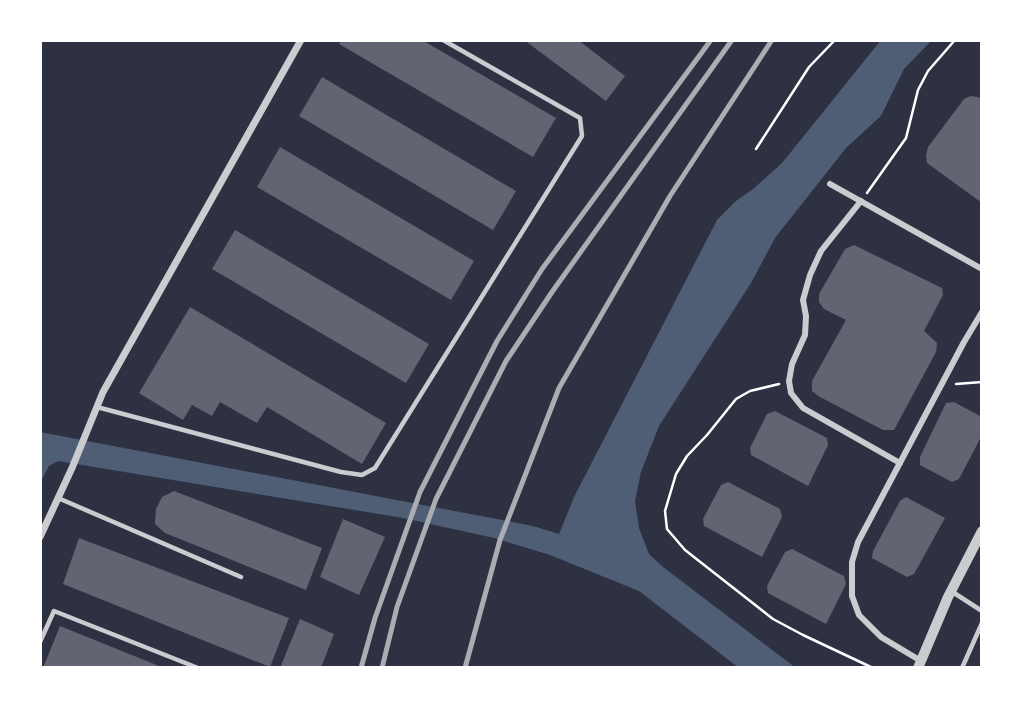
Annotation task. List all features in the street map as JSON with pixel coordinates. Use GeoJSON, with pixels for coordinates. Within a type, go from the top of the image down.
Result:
{"type":"FeatureCollection","features":[{"type":"Feature","properties":{"kind":"street"},"geometry":{"type":"LineString","coordinates":[[40,537],[103,393],[301,40]]}},
{"type":"Feature","properties":{"kind":"street"},"geometry":{"type":"LineString","coordinates":[[830,184],[982,269]]}},
{"type":"Feature","properties":{"kind":"street"},"geometry":{"type":"LineString","coordinates":[[861,201],[821,251],[810,275],[803,300],[805,335],[792,364],[789,382],[791,393],[803,408],[900,463]]}},
{"type":"Feature","properties":{"kind":"street"},"geometry":{"type":"LineString","coordinates":[[982,312],[858,542],[852,562],[852,596],[859,615],[881,637],[919,664],[950,591],[982,531]]}},
{"type":"Feature","properties":{"kind":"lane"},"geometry":{"type":"LineString","coordinates":[[97,407],[341,472],[362,475],[375,468],[582,136],[580,118],[443,40]]}},
{"type":"Feature","properties":{"kind":"lane"},"geometry":{"type":"LineString","coordinates":[[57,498],[241,577]]}},
{"type":"Feature","properties":{"kind":"lane"},"geometry":{"type":"LineString","coordinates":[[950,591],[982,611]]}},
{"type":"Feature","properties":{"kind":"lane"},"geometry":{"type":"LineString","coordinates":[[40,642],[54,611],[198,668]]}},
{"type":"Feature","properties":{"kind":"lane"},"geometry":{"type":"LineString","coordinates":[[962,668],[982,623]]}},
{"type":"Feature","properties":{"kind":"path"},"geometry":{"type":"LineString","coordinates":[[756,149],[809,67],[835,40]]}},
{"type":"Feature","properties":{"kind":"path"},"geometry":{"type":"LineString","coordinates":[[861,201],[905,138],[918,90],[928,71],[954,40]]}},
{"type":"Feature","properties":{"kind":"path"},"geometry":{"type":"LineString","coordinates":[[789,382],[750,391],[736,399],[687,456],[676,474],[665,510],[667,529],[685,550],[773,620],[873,668]]}},
{"type":"Feature","properties":{"kind":"path"},"geometry":{"type":"LineString","coordinates":[[942,384],[982,382]]}},
{"type":"Feature","properties":{"kind":"water"},"geometry":{"type":"Polygon","coordinates":[[[881,40],[932,40],[904,69],[881,116],[846,148],[775,238],[751,283],[659,426],[641,472],[635,501],[639,528],[649,554],[796,668],[739,668],[639,591],[550,555],[494,538],[403,518],[58,461],[49,466],[40,483],[40,432],[533,526],[559,534],[574,497],[717,220],[782,163],[881,40]]]}},
{"type":"Feature","properties":{"kind":"building"},"geometry":{"type":"Polygon","coordinates":[[[341,40],[422,40],[556,118],[533,157],[339,44],[341,40]]]}},
{"type":"Feature","properties":{"kind":"building"},"geometry":{"type":"Polygon","coordinates":[[[524,40],[578,40],[625,76],[606,101],[524,40]]]}},
{"type":"Feature","properties":{"kind":"building"},"geometry":{"type":"Polygon","coordinates":[[[322,77],[516,191],[493,230],[299,116],[322,77]]]}},
{"type":"Feature","properties":{"kind":"building"},"geometry":{"type":"Polygon","coordinates":[[[971,96],[982,100],[982,203],[927,163],[926,155],[928,147],[964,99],[971,96]]]}},
{"type":"Feature","properties":{"kind":"building"},"geometry":{"type":"Polygon","coordinates":[[[280,147],[474,261],[451,300],[257,187],[280,147]]]}},
{"type":"Feature","properties":{"kind":"building"},"geometry":{"type":"Polygon","coordinates":[[[235,230],[429,344],[406,383],[212,269],[235,230]]]}},
{"type":"Feature","properties":{"kind":"building"},"geometry":{"type":"Polygon","coordinates":[[[854,245],[942,288],[943,295],[924,331],[937,343],[936,352],[894,430],[883,430],[812,391],[812,381],[846,320],[824,309],[819,302],[819,294],[845,249],[854,245]]]}},
{"type":"Feature","properties":{"kind":"building"},"geometry":{"type":"Polygon","coordinates":[[[190,307],[386,423],[362,464],[267,407],[257,423],[220,402],[212,416],[192,405],[183,420],[139,393],[190,307]]]}},
{"type":"Feature","properties":{"kind":"building"},"geometry":{"type":"Polygon","coordinates":[[[954,402],[982,417],[982,435],[959,479],[952,482],[920,465],[920,457],[946,403],[954,402]]]}},
{"type":"Feature","properties":{"kind":"building"},"geometry":{"type":"Polygon","coordinates":[[[775,411],[827,438],[828,445],[808,486],[751,455],[750,448],[767,414],[775,411]]]}},
{"type":"Feature","properties":{"kind":"building"},"geometry":{"type":"Polygon","coordinates":[[[728,482],[780,509],[782,517],[762,557],[704,526],[703,519],[721,485],[728,482]]]}},
{"type":"Feature","properties":{"kind":"building"},"geometry":{"type":"Polygon","coordinates":[[[174,491],[322,548],[306,590],[165,533],[155,524],[156,509],[162,497],[174,491]]]}},
{"type":"Feature","properties":{"kind":"building"},"geometry":{"type":"Polygon","coordinates":[[[906,497],[945,518],[914,574],[907,577],[872,558],[873,551],[900,501],[906,497]]]}},
{"type":"Feature","properties":{"kind":"building"},"geometry":{"type":"Polygon","coordinates":[[[343,519],[385,537],[359,595],[320,577],[343,519]]]}},
{"type":"Feature","properties":{"kind":"building"},"geometry":{"type":"Polygon","coordinates":[[[79,538],[289,618],[270,667],[63,584],[79,538]]]}},
{"type":"Feature","properties":{"kind":"building"},"geometry":{"type":"Polygon","coordinates":[[[792,549],[844,576],[846,584],[826,624],[768,593],[767,586],[785,552],[792,549]]]}},
{"type":"Feature","properties":{"kind":"building"},"geometry":{"type":"Polygon","coordinates":[[[300,619],[334,634],[321,668],[280,668],[300,619]]]}},
{"type":"Feature","properties":{"kind":"building"},"geometry":{"type":"Polygon","coordinates":[[[60,626],[164,668],[43,668],[60,626]]]}},
{"type":"Feature","properties":{"kind":"railway"},"geometry":{"type":"LineString","coordinates":[[361,668],[375,618],[420,492],[497,341],[542,269],[711,40]]}},
{"type":"Feature","properties":{"kind":"railway"},"geometry":{"type":"LineString","coordinates":[[382,668],[397,607],[436,499],[506,361],[552,292],[732,40]]}},
{"type":"Feature","properties":{"kind":"railway"},"geometry":{"type":"LineString","coordinates":[[465,668],[500,540],[559,388],[670,196],[772,40]]}}]}
